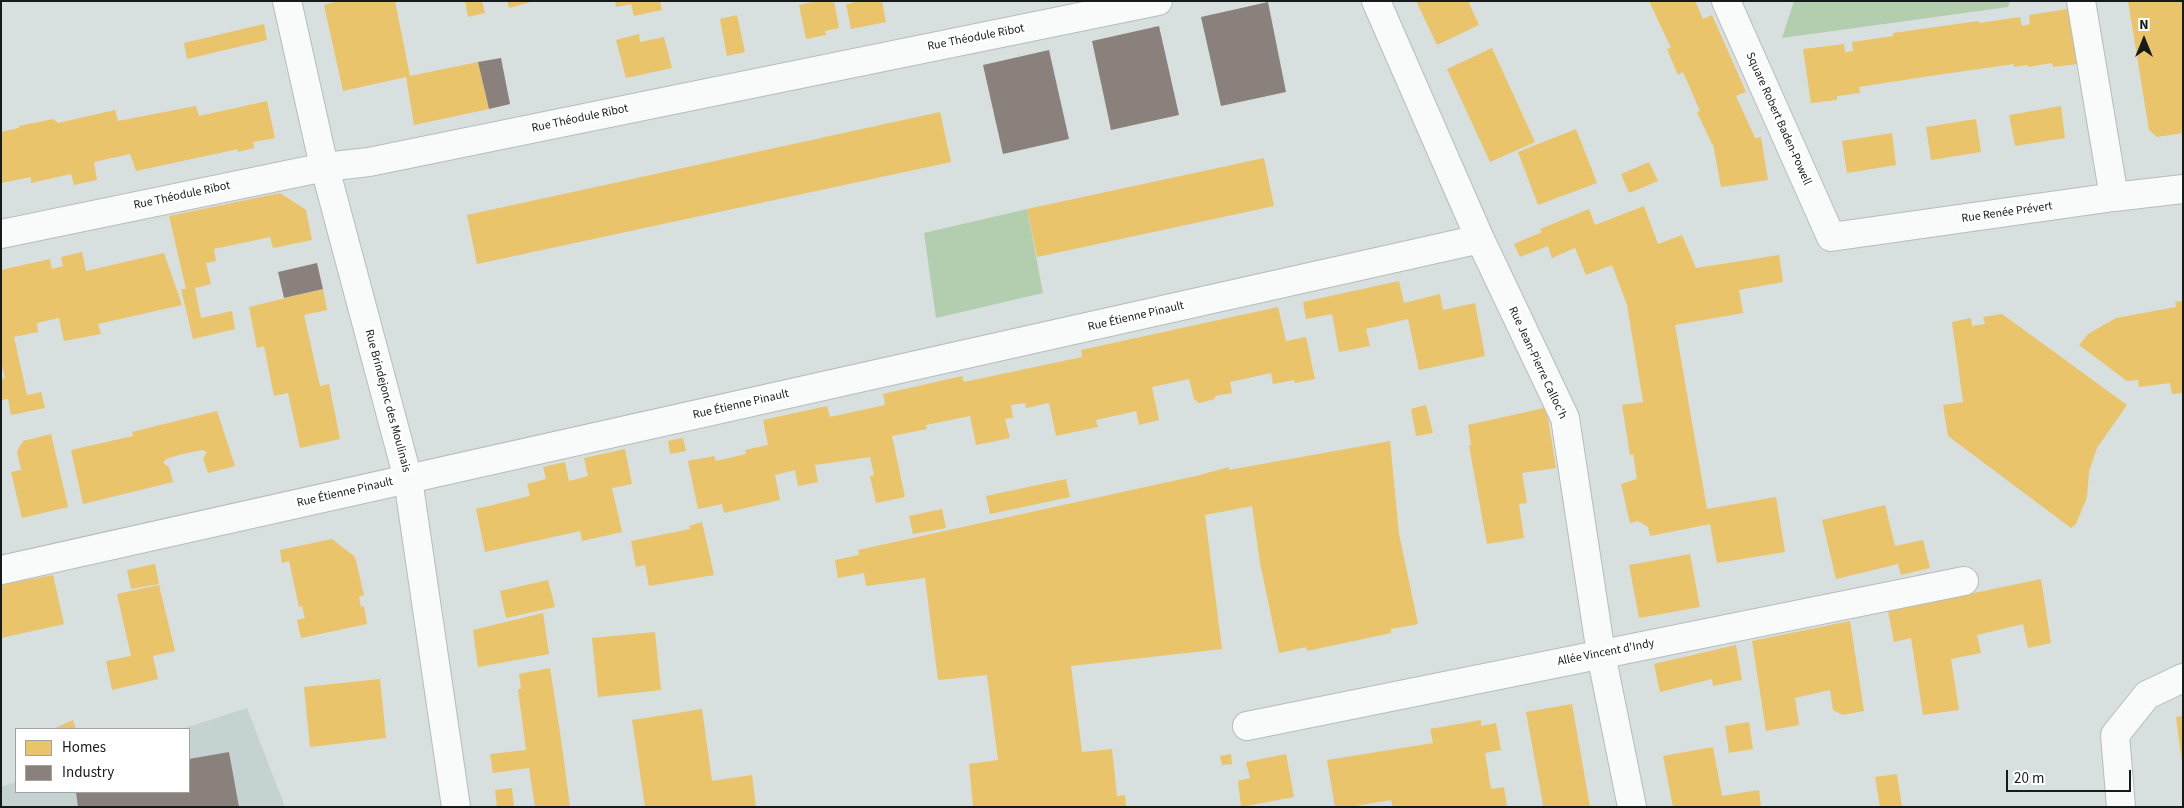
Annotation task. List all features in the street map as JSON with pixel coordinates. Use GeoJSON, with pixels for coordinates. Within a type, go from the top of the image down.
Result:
{"type":"FeatureCollection","features":[{"type":"Feature","properties":{"kind":"street","name":"Rue Brindejonc des Moulinais"},"geometry":{"type":"LineString","coordinates":[[287,1],[325,166],[408,480],[456,807]]}},
{"type":"Feature","properties":{"kind":"street","name":"Rue Théodule Ribot"},"geometry":{"type":"LineString","coordinates":[[1,234],[325,166],[369,162],[1158,1]]}},
{"type":"Feature","properties":{"kind":"street","name":"Rue Jean-Pierre Calloc'h"},"geometry":{"type":"LineString","coordinates":[[1376,1],[1480,239],[1565,418],[1602,654],[1632,807]]}},
{"type":"Feature","properties":{"kind":"street","name":"Square Robert Baden-Powell"},"geometry":{"type":"LineString","coordinates":[[1726,1],[1830,237]]}},
{"type":"Feature","properties":{"kind":"street"},"geometry":{"type":"LineString","coordinates":[[2081,1],[2114,197]]}},
{"type":"Feature","properties":{"kind":"street","name":"Rue Renée Prévert"},"geometry":{"type":"LineString","coordinates":[[1830,237],[2183,189]]}},
{"type":"Feature","properties":{"kind":"street","name":"Rue Étienne Pinault"},"geometry":{"type":"LineString","coordinates":[[1,570],[1480,239]]}},
{"type":"Feature","properties":{"kind":"street","name":"Allée Vincent d'Indy"},"geometry":{"type":"LineString","coordinates":[[1247,726],[1964,581]]}},
{"type":"Feature","properties":{"kind":"street"},"geometry":{"type":"LineString","coordinates":[[2121,807],[2115,736],[2148,694],[2183,678]]}},
{"type":"Feature","properties":{"kind":"shaded area"},"geometry":{"type":"Polygon","coordinates":[[[247,708],[285,807],[1,807],[1,787],[15,782],[15,793],[190,793],[190,728],[185,728],[247,708]]]}},
{"type":"Feature","properties":{"kind":"green space"},"geometry":{"type":"Polygon","coordinates":[[[1794,1],[2010,1],[2008,7],[1782,38],[1794,1]]]}},
{"type":"Feature","properties":{"kind":"green space"},"geometry":{"type":"Polygon","coordinates":[[[1027,209],[1043,293],[936,318],[924,233],[1027,209]]]}},
{"type":"Feature","properties":{"kind":"building: Homes"},"geometry":{"type":"Polygon","coordinates":[[[338,1],[395,1],[410,76],[478,62],[489,109],[414,125],[406,77],[343,91],[324,5],[338,1]]]}},
{"type":"Feature","properties":{"kind":"building: Homes"},"geometry":{"type":"Polygon","coordinates":[[[465,1],[482,1],[485,13],[468,17],[465,1]]]}},
{"type":"Feature","properties":{"kind":"building: Homes"},"geometry":{"type":"Polygon","coordinates":[[[507,1],[531,1],[531,2],[509,8],[507,1]]]}},
{"type":"Feature","properties":{"kind":"building: Homes"},"geometry":{"type":"Polygon","coordinates":[[[615,1],[660,1],[662,10],[634,16],[631,4],[616,7],[615,1]]]}},
{"type":"Feature","properties":{"kind":"building: Homes"},"geometry":{"type":"Polygon","coordinates":[[[816,1],[834,1],[839,28],[825,31],[826,35],[806,39],[799,5],[816,1]]]}},
{"type":"Feature","properties":{"kind":"building: Homes"},"geometry":{"type":"Polygon","coordinates":[[[853,1],[882,1],[886,22],[851,29],[846,4],[853,3],[853,1]]]}},
{"type":"Feature","properties":{"kind":"building: Homes"},"geometry":{"type":"Polygon","coordinates":[[[1416,1],[1468,1],[1479,25],[1437,45],[1416,1]]]}},
{"type":"Feature","properties":{"kind":"building: Homes"},"geometry":{"type":"Polygon","coordinates":[[[1649,1],[1695,1],[1703,19],[1712,15],[1746,92],[1736,96],[1755,138],[1761,137],[1768,180],[1721,187],[1713,144],[1697,112],[1700,111],[1683,72],[1678,75],[1667,49],[1671,48],[1649,1]]]}},
{"type":"Feature","properties":{"kind":"building: Homes"},"geometry":{"type":"Polygon","coordinates":[[[2128,1],[2183,1],[2183,133],[2157,137],[2149,130],[2128,1]]]}},
{"type":"Feature","properties":{"kind":"building: Homes"},"geometry":{"type":"Polygon","coordinates":[[[2068,9],[2077,64],[2053,67],[2052,63],[2014,67],[2014,64],[1930,76],[1859,87],[1860,93],[1837,96],[1837,100],[1811,103],[1803,49],[1844,44],[1845,52],[1853,51],[1852,42],[1893,36],[1893,33],[1978,21],[1979,23],[2020,17],[2022,26],[2030,24],[2029,15],[2068,9]]]}},
{"type":"Feature","properties":{"kind":"building: Homes"},"geometry":{"type":"Polygon","coordinates":[[[737,15],[745,52],[727,56],[720,19],[737,15]]]}},
{"type":"Feature","properties":{"kind":"building: Homes"},"geometry":{"type":"Polygon","coordinates":[[[264,24],[267,40],[187,59],[184,43],[264,24]]]}},
{"type":"Feature","properties":{"kind":"building: Homes"},"geometry":{"type":"Polygon","coordinates":[[[639,34],[640,42],[664,37],[672,68],[626,78],[616,40],[639,34]]]}},
{"type":"Feature","properties":{"kind":"building: Homes"},"geometry":{"type":"Polygon","coordinates":[[[1492,48],[1535,142],[1490,162],[1447,69],[1492,48]]]}},
{"type":"Feature","properties":{"kind":"building: Homes"},"geometry":{"type":"Polygon","coordinates":[[[267,101],[275,138],[253,142],[254,148],[238,152],[238,149],[136,171],[130,154],[94,162],[97,180],[74,185],[71,174],[31,183],[31,177],[1,183],[1,132],[19,128],[19,126],[53,119],[58,123],[115,110],[118,121],[196,106],[199,116],[267,101]]]}},
{"type":"Feature","properties":{"kind":"building: Homes"},"geometry":{"type":"Polygon","coordinates":[[[2061,106],[2065,138],[2015,146],[2009,115],[2061,106]]]}},
{"type":"Feature","properties":{"kind":"building: Homes"},"geometry":{"type":"Polygon","coordinates":[[[940,112],[951,162],[477,264],[467,215],[940,112]]]}},
{"type":"Feature","properties":{"kind":"building: Homes"},"geometry":{"type":"Polygon","coordinates":[[[1976,119],[1981,152],[1931,160],[1926,127],[1976,119]]]}},
{"type":"Feature","properties":{"kind":"building: Homes"},"geometry":{"type":"Polygon","coordinates":[[[1576,129],[1597,183],[1538,205],[1518,152],[1576,129]]]}},
{"type":"Feature","properties":{"kind":"building: Homes"},"geometry":{"type":"Polygon","coordinates":[[[1892,133],[1896,165],[1847,173],[1842,141],[1892,133]]]}},
{"type":"Feature","properties":{"kind":"building: Homes"},"geometry":{"type":"Polygon","coordinates":[[[1264,158],[1274,206],[1037,257],[1027,209],[1264,158]]]}},
{"type":"Feature","properties":{"kind":"building: Homes"},"geometry":{"type":"Polygon","coordinates":[[[1649,162],[1658,181],[1629,193],[1621,174],[1649,162]]]}},
{"type":"Feature","properties":{"kind":"building: Homes"},"geometry":{"type":"Polygon","coordinates":[[[280,193],[306,210],[312,240],[273,248],[270,237],[214,249],[216,261],[206,263],[211,284],[195,288],[201,318],[232,311],[235,329],[193,339],[181,289],[186,289],[169,216],[280,193]]]}},
{"type":"Feature","properties":{"kind":"building: Homes"},"geometry":{"type":"Polygon","coordinates":[[[1644,206],[1658,244],[1682,235],[1696,268],[1779,255],[1783,282],[1739,290],[1743,313],[1675,325],[1707,509],[1776,497],[1785,552],[1717,563],[1710,524],[1650,536],[1648,527],[1638,521],[1630,523],[1621,484],[1637,479],[1633,454],[1630,455],[1622,405],[1643,402],[1627,305],[1612,265],[1586,275],[1575,248],[1552,258],[1548,246],[1520,257],[1514,244],[1542,232],[1540,229],[1589,209],[1595,225],[1644,206]]]}},
{"type":"Feature","properties":{"kind":"building: Homes"},"geometry":{"type":"Polygon","coordinates":[[[82,252],[86,271],[164,253],[182,305],[98,324],[101,334],[64,341],[59,318],[37,323],[38,332],[14,337],[27,395],[41,392],[45,408],[11,415],[8,399],[1,400],[1,379],[5,378],[1,362],[1,270],[50,259],[52,269],[63,266],[61,257],[82,252]]]}},
{"type":"Feature","properties":{"kind":"building: Homes"},"geometry":{"type":"Polygon","coordinates":[[[1399,281],[1404,303],[1440,294],[1443,310],[1475,303],[1485,356],[1419,370],[1408,319],[1366,329],[1370,346],[1339,352],[1332,314],[1306,319],[1303,302],[1399,281]]]}},
{"type":"Feature","properties":{"kind":"building: Homes"},"geometry":{"type":"Polygon","coordinates":[[[323,289],[327,310],[304,315],[320,386],[329,384],[340,439],[300,448],[288,393],[274,396],[264,346],[257,348],[249,307],[323,289]]]}},
{"type":"Feature","properties":{"kind":"building: Homes"},"geometry":{"type":"Polygon","coordinates":[[[2183,301],[2183,393],[2172,394],[2170,383],[2139,387],[2138,380],[2127,381],[2079,345],[2088,334],[2116,318],[2176,307],[2175,302],[2183,301]]]}},
{"type":"Feature","properties":{"kind":"building: Homes"},"geometry":{"type":"Polygon","coordinates":[[[1278,307],[1286,341],[1306,337],[1315,379],[1295,383],[1294,380],[1273,384],[1271,373],[1230,382],[1232,393],[1215,396],[1215,399],[1199,403],[1194,399],[1189,379],[1152,387],[1159,420],[1139,425],[1136,411],[1096,420],[1098,427],[1056,436],[1049,403],[1026,408],[1025,403],[1011,405],[1013,418],[1005,419],[1010,438],[976,445],[970,416],[926,425],[927,429],[892,436],[905,497],[876,503],[870,476],[874,475],[870,457],[815,465],[818,482],[798,486],[795,470],[775,475],[780,500],[724,513],[722,504],[698,509],[688,461],[714,456],[716,461],[746,454],[745,450],[768,445],[763,420],[827,406],[830,417],[885,405],[883,394],[962,376],[964,382],[1082,357],[1081,350],[1278,307]]]}},
{"type":"Feature","properties":{"kind":"building: Homes"},"geometry":{"type":"Polygon","coordinates":[[[2002,314],[2127,405],[2097,448],[2089,472],[2087,497],[2076,524],[2071,528],[1948,436],[1943,405],[1963,402],[1952,322],[1971,318],[1972,326],[1985,324],[1983,317],[2002,314]]]}},
{"type":"Feature","properties":{"kind":"building: Homes"},"geometry":{"type":"Polygon","coordinates":[[[1426,405],[1433,433],[1416,436],[1411,409],[1426,405]]]}},
{"type":"Feature","properties":{"kind":"building: Homes"},"geometry":{"type":"Polygon","coordinates":[[[1544,408],[1548,418],[1556,468],[1522,473],[1527,503],[1519,504],[1524,538],[1487,544],[1469,446],[1471,445],[1468,425],[1544,408]]]}},
{"type":"Feature","properties":{"kind":"building: Homes"},"geometry":{"type":"Polygon","coordinates":[[[217,411],[235,466],[208,473],[203,458],[207,452],[202,450],[182,454],[166,459],[163,463],[169,467],[173,482],[83,504],[71,450],[133,436],[132,432],[217,411]]]}},
{"type":"Feature","properties":{"kind":"building: Homes"},"geometry":{"type":"Polygon","coordinates":[[[51,434],[68,507],[22,518],[11,472],[21,470],[17,451],[23,441],[51,434]]]}},
{"type":"Feature","properties":{"kind":"building: Homes"},"geometry":{"type":"Polygon","coordinates":[[[683,438],[686,451],[670,454],[668,441],[683,438]]]}},
{"type":"Feature","properties":{"kind":"building: Homes"},"geometry":{"type":"Polygon","coordinates":[[[1390,441],[1399,534],[1418,624],[1391,629],[1391,633],[1307,651],[1306,647],[1279,653],[1260,563],[1252,506],[1205,515],[1222,649],[1071,666],[1082,752],[1112,749],[1117,796],[1125,795],[1126,807],[973,807],[969,764],[998,760],[987,675],[938,680],[925,578],[866,586],[864,573],[838,578],[835,560],[859,555],[858,550],[1229,467],[1229,470],[1390,441]]]}},
{"type":"Feature","properties":{"kind":"building: Homes"},"geometry":{"type":"Polygon","coordinates":[[[625,449],[632,484],[612,488],[622,532],[582,541],[580,531],[485,552],[476,509],[530,496],[527,484],[546,479],[543,467],[565,462],[569,481],[588,476],[584,458],[625,449]]]}},
{"type":"Feature","properties":{"kind":"building: Homes"},"geometry":{"type":"Polygon","coordinates":[[[1066,479],[1070,497],[990,514],[986,496],[1066,479]]]}},
{"type":"Feature","properties":{"kind":"building: Homes"},"geometry":{"type":"Polygon","coordinates":[[[1885,505],[1895,546],[1923,540],[1930,568],[1901,575],[1898,564],[1836,579],[1822,520],[1885,505]]]}},
{"type":"Feature","properties":{"kind":"building: Homes"},"geometry":{"type":"Polygon","coordinates":[[[942,509],[946,528],[913,534],[909,516],[942,509]]]}},
{"type":"Feature","properties":{"kind":"building: Homes"},"geometry":{"type":"Polygon","coordinates":[[[702,522],[714,575],[649,586],[645,565],[636,567],[631,541],[690,529],[689,526],[702,522]]]}},
{"type":"Feature","properties":{"kind":"building: Homes"},"geometry":{"type":"Polygon","coordinates":[[[332,539],[355,557],[364,595],[359,597],[361,607],[364,606],[367,624],[301,638],[297,620],[305,618],[302,606],[299,607],[289,561],[282,563],[280,550],[332,539]]]}},
{"type":"Feature","properties":{"kind":"building: Homes"},"geometry":{"type":"Polygon","coordinates":[[[1690,554],[1700,607],[1639,618],[1629,565],[1690,554]]]}},
{"type":"Feature","properties":{"kind":"building: Homes"},"geometry":{"type":"Polygon","coordinates":[[[155,564],[159,584],[131,589],[127,570],[155,564]]]}},
{"type":"Feature","properties":{"kind":"building: Homes"},"geometry":{"type":"Polygon","coordinates":[[[53,575],[64,624],[1,638],[1,585],[53,575]]]}},
{"type":"Feature","properties":{"kind":"building: Homes"},"geometry":{"type":"Polygon","coordinates":[[[2041,579],[2051,643],[2028,648],[2023,624],[1977,635],[1981,653],[1951,659],[1959,710],[1923,715],[1911,638],[1894,642],[1888,611],[2041,579]]]}},
{"type":"Feature","properties":{"kind":"building: Homes"},"geometry":{"type":"Polygon","coordinates":[[[548,580],[555,607],[506,618],[500,591],[548,580]]]}},
{"type":"Feature","properties":{"kind":"building: Homes"},"geometry":{"type":"Polygon","coordinates":[[[159,585],[175,651],[153,656],[158,679],[112,690],[106,661],[131,656],[117,594],[159,585]]]}},
{"type":"Feature","properties":{"kind":"building: Homes"},"geometry":{"type":"Polygon","coordinates":[[[543,613],[549,654],[478,667],[473,630],[543,613]]]}},
{"type":"Feature","properties":{"kind":"building: Homes"},"geometry":{"type":"Polygon","coordinates":[[[1850,621],[1864,711],[1843,715],[1833,710],[1830,690],[1795,698],[1799,725],[1766,731],[1752,641],[1850,621]]]}},
{"type":"Feature","properties":{"kind":"building: Homes"},"geometry":{"type":"Polygon","coordinates":[[[655,632],[661,690],[598,697],[592,638],[655,632]]]}},
{"type":"Feature","properties":{"kind":"building: Homes"},"geometry":{"type":"Polygon","coordinates":[[[1736,645],[1742,680],[1713,686],[1712,679],[1660,692],[1654,664],[1736,645]]]}},
{"type":"Feature","properties":{"kind":"building: Homes"},"geometry":{"type":"Polygon","coordinates":[[[550,668],[570,807],[535,807],[529,768],[493,773],[490,754],[526,750],[518,689],[521,689],[519,674],[550,668]]]}},
{"type":"Feature","properties":{"kind":"building: Homes"},"geometry":{"type":"Polygon","coordinates":[[[380,679],[386,738],[310,747],[304,687],[380,679]]]}},
{"type":"Feature","properties":{"kind":"building: Homes"},"geometry":{"type":"Polygon","coordinates":[[[1572,704],[1590,807],[1541,807],[1543,805],[1526,712],[1572,704]]]}},
{"type":"Feature","properties":{"kind":"building: Homes"},"geometry":{"type":"Polygon","coordinates":[[[702,709],[712,781],[752,775],[756,807],[645,807],[632,720],[702,709]]]}},
{"type":"Feature","properties":{"kind":"building: Homes"},"geometry":{"type":"Polygon","coordinates":[[[2183,716],[2183,762],[2182,762],[2176,717],[2183,716]]]}},
{"type":"Feature","properties":{"kind":"building: Homes"},"geometry":{"type":"Polygon","coordinates":[[[73,720],[76,728],[55,728],[73,720]]]}},
{"type":"Feature","properties":{"kind":"building: Homes"},"geometry":{"type":"Polygon","coordinates":[[[1481,720],[1481,726],[1496,723],[1501,750],[1485,753],[1491,789],[1504,787],[1507,807],[1393,807],[1391,800],[1350,807],[1335,807],[1327,760],[1433,743],[1430,729],[1481,720]]]}},
{"type":"Feature","properties":{"kind":"building: Homes"},"geometry":{"type":"Polygon","coordinates":[[[1749,722],[1753,749],[1729,753],[1725,726],[1749,722]]]}},
{"type":"Feature","properties":{"kind":"building: Homes"},"geometry":{"type":"Polygon","coordinates":[[[1713,747],[1722,796],[1759,790],[1761,807],[1673,807],[1663,756],[1713,747]]]}},
{"type":"Feature","properties":{"kind":"building: Homes"},"geometry":{"type":"Polygon","coordinates":[[[1231,754],[1232,764],[1222,765],[1220,756],[1231,754]]]}},
{"type":"Feature","properties":{"kind":"building: Homes"},"geometry":{"type":"Polygon","coordinates":[[[1286,754],[1294,797],[1241,807],[1238,781],[1250,778],[1246,762],[1286,754]]]}},
{"type":"Feature","properties":{"kind":"building: Homes"},"geometry":{"type":"Polygon","coordinates":[[[1897,774],[1902,807],[1880,807],[1875,777],[1897,774]]]}},
{"type":"Feature","properties":{"kind":"building: Homes"},"geometry":{"type":"Polygon","coordinates":[[[512,788],[514,807],[497,807],[495,790],[512,788]]]}},
{"type":"Feature","properties":{"kind":"building: Industry"},"geometry":{"type":"Polygon","coordinates":[[[1268,2],[1286,92],[1221,106],[1201,17],[1268,2]]]}},
{"type":"Feature","properties":{"kind":"building: Industry"},"geometry":{"type":"Polygon","coordinates":[[[1159,26],[1179,115],[1111,130],[1092,41],[1159,26]]]}},
{"type":"Feature","properties":{"kind":"building: Industry"},"geometry":{"type":"Polygon","coordinates":[[[1049,50],[1069,139],[1003,154],[983,65],[1049,50]]]}},
{"type":"Feature","properties":{"kind":"building: Industry"},"geometry":{"type":"Polygon","coordinates":[[[501,58],[510,104],[489,109],[478,62],[501,58]]]}},
{"type":"Feature","properties":{"kind":"building: Industry"},"geometry":{"type":"Polygon","coordinates":[[[317,263],[323,289],[284,298],[278,272],[317,263]]]}},
{"type":"Feature","properties":{"kind":"building: Industry"},"geometry":{"type":"Polygon","coordinates":[[[229,752],[239,807],[78,807],[76,793],[190,793],[190,759],[229,752]]]}}]}
